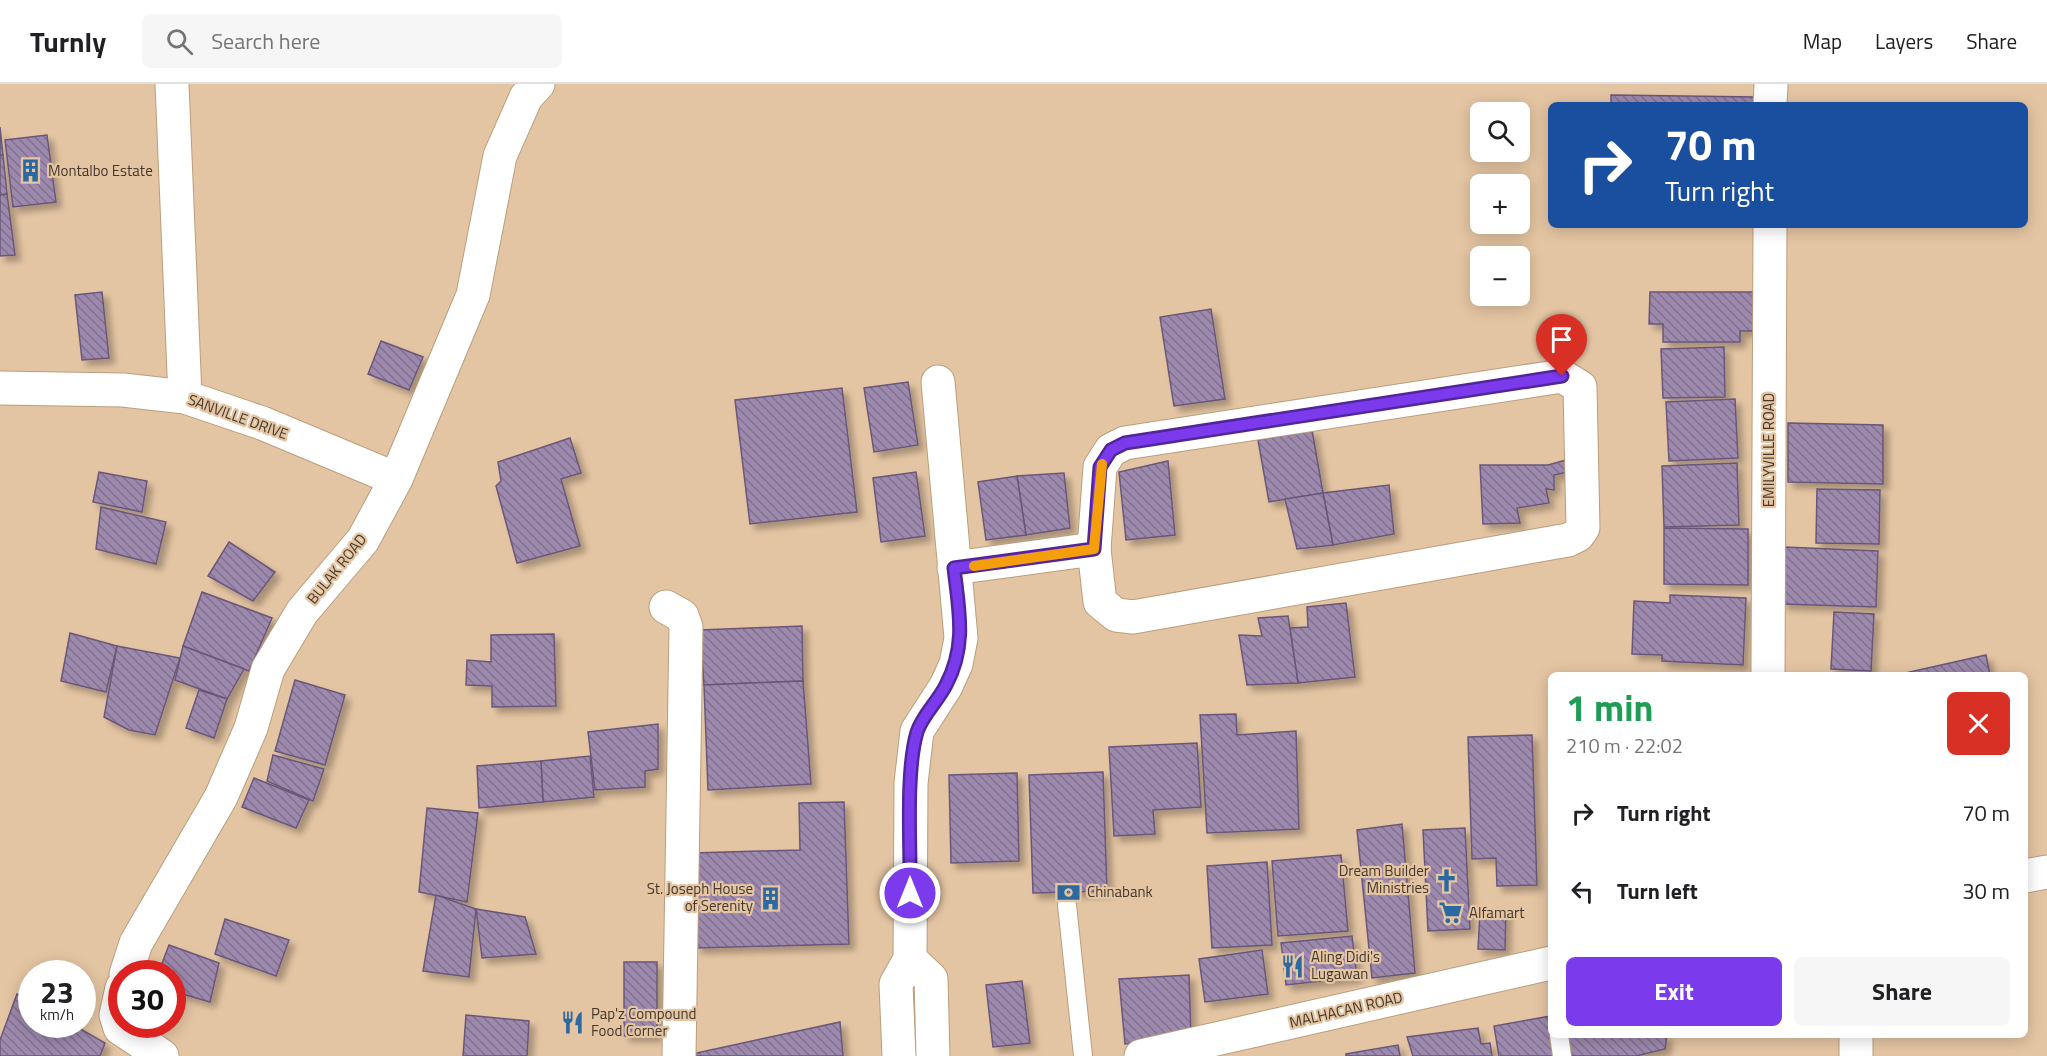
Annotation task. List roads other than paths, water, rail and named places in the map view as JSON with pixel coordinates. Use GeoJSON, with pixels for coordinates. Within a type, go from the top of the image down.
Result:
{"type":"FeatureCollection","features":[{"type":"Feature","properties":{"kind":"street"},"geometry":{"type":"LineString","coordinates":[[172,84],[185,397]]}},
{"type":"Feature","properties":{"kind":"street","name":"BULAK ROAD"},"geometry":{"type":"LineString","coordinates":[[131,960],[136,943],[221,797],[251,728],[268,669],[302,612],[363,540],[396,479],[473,295],[500,156],[526,97],[538,84]]}},
{"type":"Feature","properties":{"kind":"street"},"geometry":{"type":"LineString","coordinates":[[1770,102],[1771,84]]}},
{"type":"Feature","properties":{"kind":"street","name":"EMILYVILLE ROAD"},"geometry":{"type":"LineString","coordinates":[[1768,672],[1770,228]]}},
{"type":"Feature","properties":{"kind":"street"},"geometry":{"type":"LineString","coordinates":[[1562,376],[1580,387],[1583,528],[1578,535],[1568,540],[1133,617],[1116,615],[1100,602],[1094,549],[1100,467],[1111,450],[1125,443],[1562,376]]}},
{"type":"Feature","properties":{"kind":"street"},"geometry":{"type":"LineString","coordinates":[[899,1056],[896,984],[910,959],[914,761],[917,731],[946,686],[956,664],[961,638],[938,382]]}},
{"type":"Feature","properties":{"kind":"street","name":"SANVILLE DRIVE"},"geometry":{"type":"LineString","coordinates":[[0,388],[123,390],[185,397],[262,423],[396,479]]}},
{"type":"Feature","properties":{"kind":"street"},"geometry":{"type":"LineString","coordinates":[[954,568],[1094,549]]}},
{"type":"Feature","properties":{"kind":"street"},"geometry":{"type":"LineString","coordinates":[[666,607],[682,616],[686,627],[679,1056]]}},
{"type":"Feature","properties":{"kind":"street"},"geometry":{"type":"LineString","coordinates":[[910,959],[932,979],[933,1056]]}},
{"type":"Feature","properties":{"kind":"street","name":"MALHACAN ROAD"},"geometry":{"type":"LineString","coordinates":[[1141,1056],[1548,971]]}},
{"type":"Feature","properties":{"kind":"street"},"geometry":{"type":"LineString","coordinates":[[135,1038],[162,1056]]}},
{"type":"Feature","properties":{"kind":"street"},"geometry":{"type":"LineString","coordinates":[[1856,1038],[1856,1056]]}},
{"type":"Feature","properties":{"kind":"lane"},"geometry":{"type":"LineString","coordinates":[[1067,905],[1083,1056]]}},
{"type":"Feature","properties":{"kind":"lane"},"geometry":{"type":"LineString","coordinates":[[1559,1038],[1562,1056]]}},
{"type":"Feature","properties":{"kind":"place","name":"Montalbo Estate"},"geometry":{"type":"Point","coordinates":[30,171]}},
{"type":"Feature","properties":{"kind":"place","name":"Dream Builder Ministries"},"geometry":{"type":"Point","coordinates":[1447,880]}},
{"type":"Feature","properties":{"kind":"place","name":"Chinabank"},"geometry":{"type":"Point","coordinates":[1069,892]}},
{"type":"Feature","properties":{"kind":"place","name":"St. Joseph House of Serenity"},"geometry":{"type":"Point","coordinates":[771,898]}},
{"type":"Feature","properties":{"kind":"place","name":"Alfamart"},"geometry":{"type":"Point","coordinates":[1451,913]}},
{"type":"Feature","properties":{"kind":"place","name":"Aling Didi's Lugawan"},"geometry":{"type":"Point","coordinates":[1293,966]}},
{"type":"Feature","properties":{"kind":"place","name":"Pap'z Compound Food Corner"},"geometry":{"type":"Point","coordinates":[573,1023]}}]}
